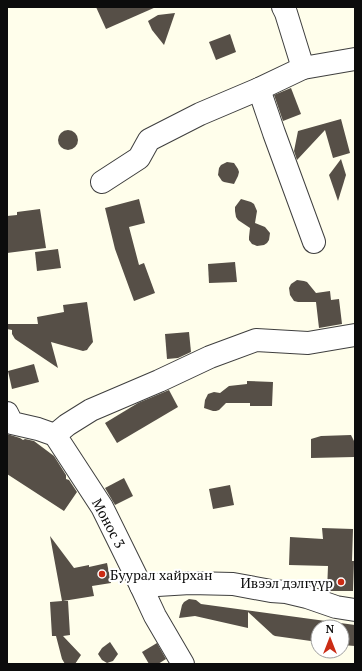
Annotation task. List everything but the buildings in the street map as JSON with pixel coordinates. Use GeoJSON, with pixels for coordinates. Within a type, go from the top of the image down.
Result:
{"type":"FeatureCollection","features":[{"type":"Feature","properties":{"kind":"street"},"geometry":{"type":"LineString","coordinates":[[283,7],[303,68]]}},
{"type":"Feature","properties":{"kind":"street"},"geometry":{"type":"LineString","coordinates":[[102,182],[139,158],[149,140],[200,114],[303,68],[355,59]]}},
{"type":"Feature","properties":{"kind":"street"},"geometry":{"type":"LineString","coordinates":[[259,88],[314,242]]}},
{"type":"Feature","properties":{"kind":"street"},"geometry":{"type":"LineString","coordinates":[[9,422],[55,435],[67,425],[91,410],[159,382],[210,357],[256,340],[308,343],[355,335]]}},
{"type":"Feature","properties":{"kind":"street","name":"Монос 3"},"geometry":{"type":"LineString","coordinates":[[55,435],[102,507],[154,616],[183,664]]}},
{"type":"Feature","properties":{"kind":"street"},"geometry":{"type":"LineString","coordinates":[[141,586],[190,583],[233,584],[271,591],[286,592],[308,597],[336,607],[355,610]]}},
{"type":"Feature","properties":{"kind":"place","name":"Буурал хайрхан"},"geometry":{"type":"Point","coordinates":[102,574]}},
{"type":"Feature","properties":{"kind":"place","name":"Ивээл дэлгүүр"},"geometry":{"type":"Point","coordinates":[341,582]}}]}
